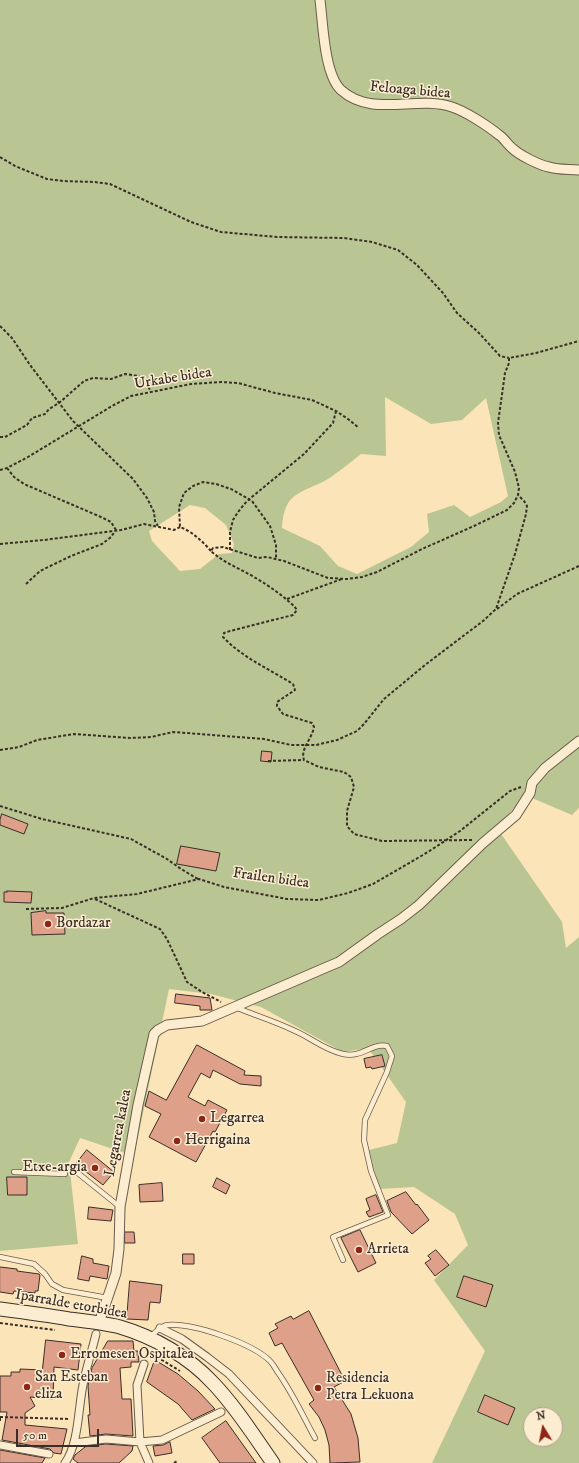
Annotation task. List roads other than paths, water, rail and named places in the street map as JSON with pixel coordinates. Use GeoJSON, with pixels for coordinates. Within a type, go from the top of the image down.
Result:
{"type":"FeatureCollection","features":[{"type":"Feature","properties":{"kind":"main road","name":"Iparralde etorbidea"},"geometry":{"type":"LineString","coordinates":[[0,1309],[98,1329],[120,1327],[149,1338],[168,1348],[213,1382],[230,1402],[274,1463]]}},
{"type":"Feature","properties":{"kind":"street","name":"Feloaga bidea"},"geometry":{"type":"LineString","coordinates":[[320,0],[327,57],[331,74],[340,89],[348,95],[376,105],[435,103],[454,107],[499,135],[513,149],[532,160],[548,167],[579,170]]}},
{"type":"Feature","properties":{"kind":"street","name":"Legarrea kalea"},"geometry":{"type":"LineString","coordinates":[[98,1329],[116,1273],[119,1249],[120,1206],[131,1144],[154,1034],[167,1025],[202,1021],[339,962],[419,905],[483,843],[516,814],[530,793],[532,783],[545,768],[579,741]]}},
{"type":"Feature","properties":{"kind":"street"},"geometry":{"type":"LineString","coordinates":[[160,1328],[182,1339],[229,1374],[313,1463]]}},
{"type":"Feature","properties":{"kind":"street"},"geometry":{"type":"LineString","coordinates":[[65,1463],[74,1443],[83,1384],[98,1329]]}},
{"type":"Feature","properties":{"kind":"street"},"geometry":{"type":"LineString","coordinates":[[144,1364],[137,1385],[140,1442],[149,1463]]}},
{"type":"Feature","properties":{"kind":"street"},"geometry":{"type":"LineString","coordinates":[[74,1443],[106,1439],[140,1442],[162,1440],[221,1412]]}},
{"type":"Feature","properties":{"kind":"street"},"geometry":{"type":"LineString","coordinates":[[0,1445],[49,1454]]}},
{"type":"Feature","properties":{"kind":"lane"},"geometry":{"type":"LineString","coordinates":[[235,1008],[293,1030],[330,1050],[344,1054],[354,1054],[363,1052],[380,1044],[387,1046],[392,1056],[387,1072],[365,1120],[364,1140],[371,1171],[388,1215],[333,1237],[343,1260]]}},
{"type":"Feature","properties":{"kind":"lane"},"geometry":{"type":"LineString","coordinates":[[74,1170],[120,1206]]}},
{"type":"Feature","properties":{"kind":"lane"},"geometry":{"type":"LineString","coordinates":[[14,1172],[65,1174]]}},
{"type":"Feature","properties":{"kind":"lane"},"geometry":{"type":"LineString","coordinates":[[0,1257],[34,1264],[45,1274],[52,1284],[63,1290],[108,1298]]}},
{"type":"Feature","properties":{"kind":"lane"},"geometry":{"type":"LineString","coordinates":[[149,1338],[160,1328],[166,1325],[215,1332],[255,1351],[270,1361],[287,1386],[315,1438]]}},
{"type":"Feature","properties":{"kind":"place","name":"Bordazar"},"geometry":{"type":"Point","coordinates":[48,924]}},
{"type":"Feature","properties":{"kind":"place","name":"Legarrea"},"geometry":{"type":"Point","coordinates":[202,1119]}},
{"type":"Feature","properties":{"kind":"place","name":"Herrigaina"},"geometry":{"type":"Point","coordinates":[177,1141]}},
{"type":"Feature","properties":{"kind":"place","name":"Etxe-argia"},"geometry":{"type":"Point","coordinates":[95,1168]}},
{"type":"Feature","properties":{"kind":"place","name":"Arrieta"},"geometry":{"type":"Point","coordinates":[359,1250]}},
{"type":"Feature","properties":{"kind":"place","name":"Erromesen Ospitalea"},"geometry":{"type":"Point","coordinates":[62,1355]}},
{"type":"Feature","properties":{"kind":"place","name":"San Esteban eliza"},"geometry":{"type":"Point","coordinates":[27,1387]}},
{"type":"Feature","properties":{"kind":"place","name":"Residencia Petra Lekuona"},"geometry":{"type":"Point","coordinates":[318,1388]}}]}
